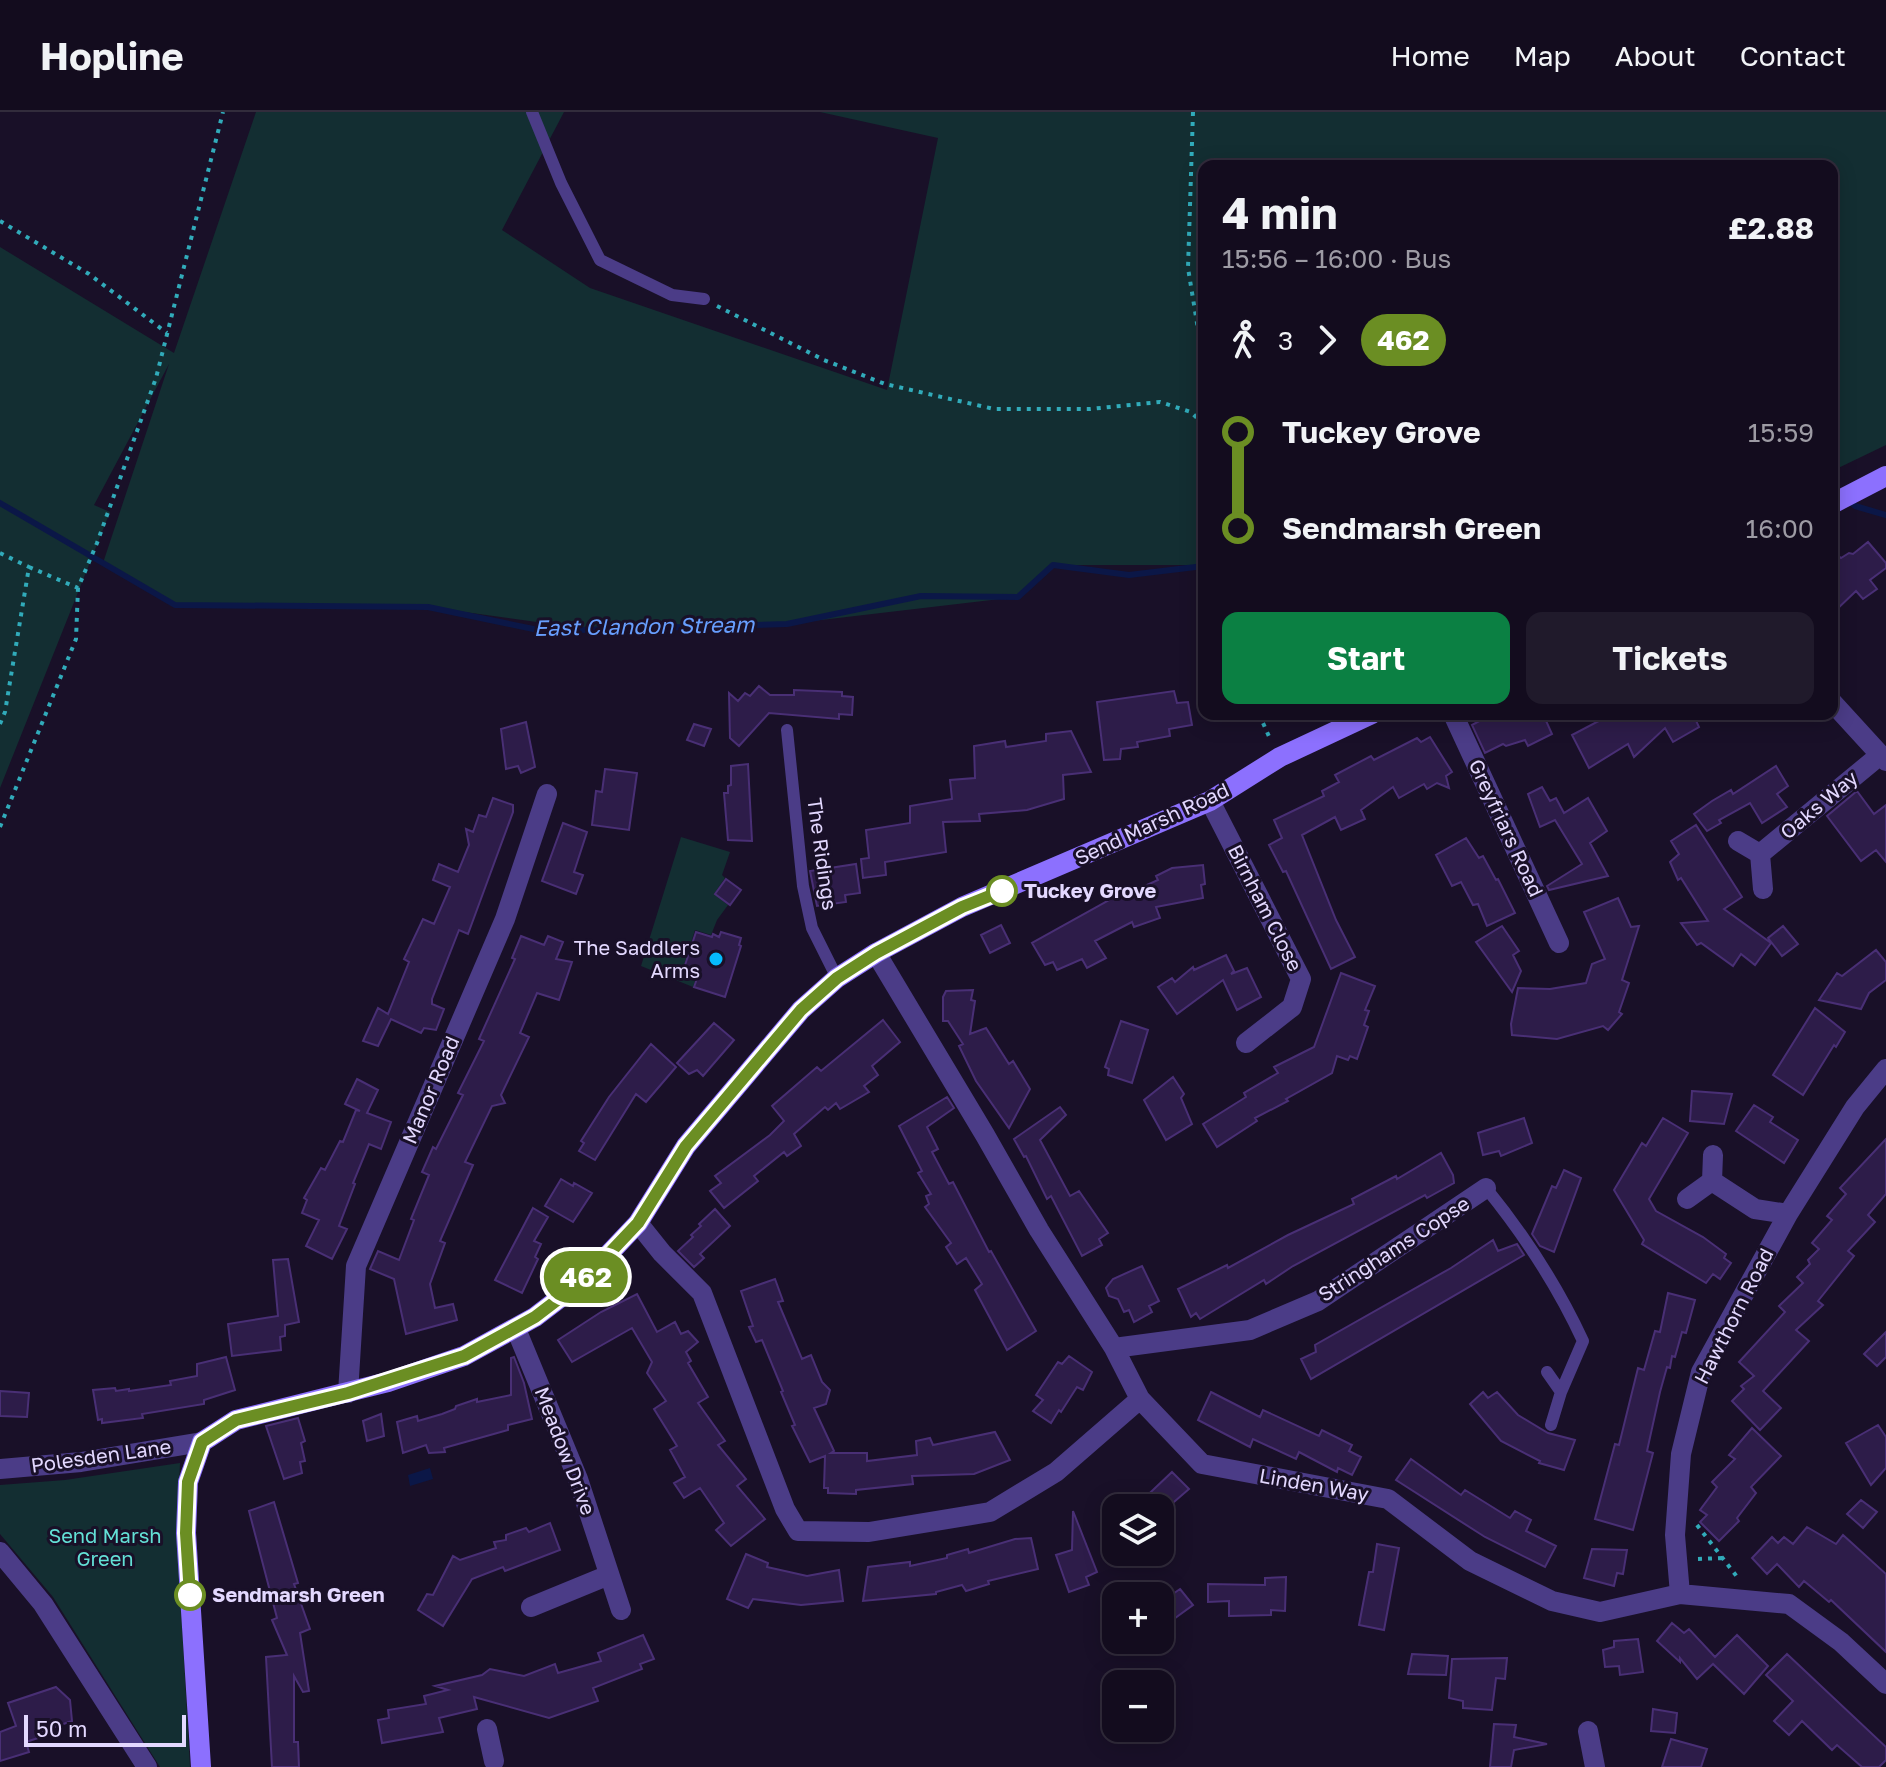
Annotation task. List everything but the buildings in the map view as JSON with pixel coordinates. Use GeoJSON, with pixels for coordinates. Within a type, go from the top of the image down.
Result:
{"type":"FeatureCollection","features":[{"type":"Feature","properties":{"kind":"main road"},"geometry":{"type":"LineString","coordinates":[[1838,501],[1886,476]]}},
{"type":"Feature","properties":{"kind":"main road","name":"Send Marsh Road"},"geometry":{"type":"LineString","coordinates":[[202,1442],[236,1420],[348,1393],[464,1356],[516,1329],[586,1278],[638,1223],[686,1146],[801,1010],[837,978],[876,953],[962,907],[1210,801],[1280,757],[1359,720]]}},
{"type":"Feature","properties":{"kind":"main road"},"geometry":{"type":"LineString","coordinates":[[201,1767],[186,1533],[188,1482],[202,1442]]}},
{"type":"Feature","properties":{"kind":"street"},"geometry":{"type":"LineString","coordinates":[[1838,709],[1882,758]]}},
{"type":"Feature","properties":{"kind":"street","name":"Greyfriars Road"},"geometry":{"type":"LineString","coordinates":[[1456,720],[1559,943]]}},
{"type":"Feature","properties":{"kind":"street","name":"Oaks Way"},"geometry":{"type":"LineString","coordinates":[[1760,854],[1882,758]]}},
{"type":"Feature","properties":{"kind":"street","name":"Manor Road"},"geometry":{"type":"LineString","coordinates":[[348,1393],[356,1266],[505,919],[547,794]]}},
{"type":"Feature","properties":{"kind":"street","name":"Birnham Close"},"geometry":{"type":"LineString","coordinates":[[1210,801],[1301,979],[1292,1007],[1246,1043]]}},
{"type":"Feature","properties":{"kind":"street"},"geometry":{"type":"LineString","coordinates":[[1738,841],[1760,854],[1763,889]]}},
{"type":"Feature","properties":{"kind":"street"},"geometry":{"type":"LineString","coordinates":[[638,1223],[662,1253],[702,1293],[785,1509],[798,1531],[869,1532],[990,1512],[1056,1472],[1140,1399],[1114,1348],[1039,1230],[876,953]]}},
{"type":"Feature","properties":{"kind":"street","name":"Hawthorn Road"},"geometry":{"type":"LineString","coordinates":[[1680,1594],[1675,1535],[1681,1454],[1701,1372],[1788,1214],[1855,1107],[1886,1069]]}},
{"type":"Feature","properties":{"kind":"street"},"geometry":{"type":"LineString","coordinates":[[1712,1181],[1713,1155]]}},
{"type":"Feature","properties":{"kind":"street"},"geometry":{"type":"LineString","coordinates":[[1712,1181],[1755,1209],[1788,1214]]}},
{"type":"Feature","properties":{"kind":"street"},"geometry":{"type":"LineString","coordinates":[[1687,1199],[1712,1181]]}},
{"type":"Feature","properties":{"kind":"street","name":"Stringhams Copse"},"geometry":{"type":"LineString","coordinates":[[1114,1348],[1250,1330],[1318,1301],[1486,1188]]}},
{"type":"Feature","properties":{"kind":"street","name":"Meadow Drive"},"geometry":{"type":"LineString","coordinates":[[516,1329],[578,1479],[621,1610]]}},
{"type":"Feature","properties":{"kind":"street","name":"Linden Way"},"geometry":{"type":"LineString","coordinates":[[1140,1399],[1202,1464],[1388,1499],[1470,1561],[1552,1601],[1600,1612],[1680,1594],[1789,1604],[1841,1642],[1886,1684]]}},
{"type":"Feature","properties":{"kind":"street","name":"Polesden Lane"},"geometry":{"type":"LineString","coordinates":[[0,1469],[81,1462],[202,1442]]}},
{"type":"Feature","properties":{"kind":"street"},"geometry":{"type":"LineString","coordinates":[[0,1552],[43,1604],[147,1767]]}},
{"type":"Feature","properties":{"kind":"street"},"geometry":{"type":"LineString","coordinates":[[531,1607],[609,1575]]}},
{"type":"Feature","properties":{"kind":"street"},"geometry":{"type":"LineString","coordinates":[[487,1729],[491,1762]]}},
{"type":"Feature","properties":{"kind":"street"},"geometry":{"type":"LineString","coordinates":[[1588,1731],[1595,1767]]}},
{"type":"Feature","properties":{"kind":"lane"},"geometry":{"type":"LineString","coordinates":[[532,112],[561,183],[600,260],[672,295],[704,299]]}},
{"type":"Feature","properties":{"kind":"lane","name":"The Ridings"},"geometry":{"type":"LineString","coordinates":[[787,730],[803,886],[812,928],[837,978]]}},
{"type":"Feature","properties":{"kind":"lane"},"geometry":{"type":"LineString","coordinates":[[1486,1188],[1528,1242],[1564,1300],[1583,1341],[1561,1392],[1551,1425]]}},
{"type":"Feature","properties":{"kind":"lane"},"geometry":{"type":"LineString","coordinates":[[1547,1372],[1561,1392]]}},
{"type":"Feature","properties":{"kind":"path"},"geometry":{"type":"LineString","coordinates":[[0,827],[76,639],[78,588],[156,378],[223,112]]}},
{"type":"Feature","properties":{"kind":"path"},"geometry":{"type":"LineString","coordinates":[[1193,112],[1188,268],[1198,329]]}},
{"type":"Feature","properties":{"kind":"path"},"geometry":{"type":"LineString","coordinates":[[0,221],[89,274],[167,333]]}},
{"type":"Feature","properties":{"kind":"path"},"geometry":{"type":"LineString","coordinates":[[704,299],[824,360],[885,384],[994,409],[1090,409],[1160,402],[1191,412],[1198,419]]}},
{"type":"Feature","properties":{"kind":"path"},"geometry":{"type":"LineString","coordinates":[[0,553],[78,588]]}},
{"type":"Feature","properties":{"kind":"path"},"geometry":{"type":"LineString","coordinates":[[0,724],[5,712],[29,567]]}},
{"type":"Feature","properties":{"kind":"path"},"geometry":{"type":"LineString","coordinates":[[1262,720],[1280,757]]}},
{"type":"Feature","properties":{"kind":"path"},"geometry":{"type":"LineString","coordinates":[[1677,1501],[1757,1601]]}},
{"type":"Feature","properties":{"kind":"green space"},"geometry":{"type":"Polygon","coordinates":[[[256,112],[564,112],[502,230],[590,288],[887,390],[938,138],[820,112],[1886,112],[1886,445],[1838,468],[1838,160],[1198,160],[1198,565],[1053,565],[1017,597],[787,624],[594,630],[428,607],[175,605],[103,563],[169,364],[94,505],[110,512],[0,788],[0,247],[174,353],[256,112]]]}},
{"type":"Feature","properties":{"kind":"green space"},"geometry":{"type":"Polygon","coordinates":[[[681,837],[730,852],[722,875],[725,878],[714,894],[728,905],[711,935],[695,930],[683,968],[698,973],[693,987],[641,966],[681,837]]]}},
{"type":"Feature","properties":{"kind":"green space","name":"Send Marsh Green"},"geometry":{"type":"Polygon","coordinates":[[[180,1463],[177,1536],[190,1767],[160,1767],[53,1597],[0,1534],[0,1485],[65,1480],[180,1463]]]}},
{"type":"Feature","properties":{"kind":"shaded area"},"geometry":{"type":"Polygon","coordinates":[[[430,1468],[433,1479],[410,1486],[408,1475],[430,1468]]]}},
{"type":"Feature","properties":{"kind":"waterway","name":"East Clandon Stream"},"geometry":{"type":"LineString","coordinates":[[1849,501],[1855,506],[1886,515]]}},
{"type":"Feature","properties":{"kind":"waterway","name":"East Clandon Stream"},"geometry":{"type":"LineString","coordinates":[[0,503],[175,605],[428,607],[543,631],[787,624],[921,596],[1018,597],[1053,565],[1129,575],[1198,567]]}},
{"type":"Feature","properties":{"kind":"bus line","name":"462"},"geometry":{"type":"LineString","coordinates":[[190,1595],[186,1533],[188,1482],[202,1442],[236,1420],[388,1382],[464,1356],[535,1317],[586,1278],[638,1223],[686,1146],[801,1010],[837,978],[876,953],[962,907],[1002,891]]}},
{"type":"Feature","properties":{"kind":"place","name":"Tuckey Grove"},"geometry":{"type":"Point","coordinates":[1002,891]}},
{"type":"Feature","properties":{"kind":"place","name":"The Saddlers Arms"},"geometry":{"type":"Point","coordinates":[716,959]}},
{"type":"Feature","properties":{"kind":"place","name":"Sendmarsh Green"},"geometry":{"type":"Point","coordinates":[190,1595]}}]}
